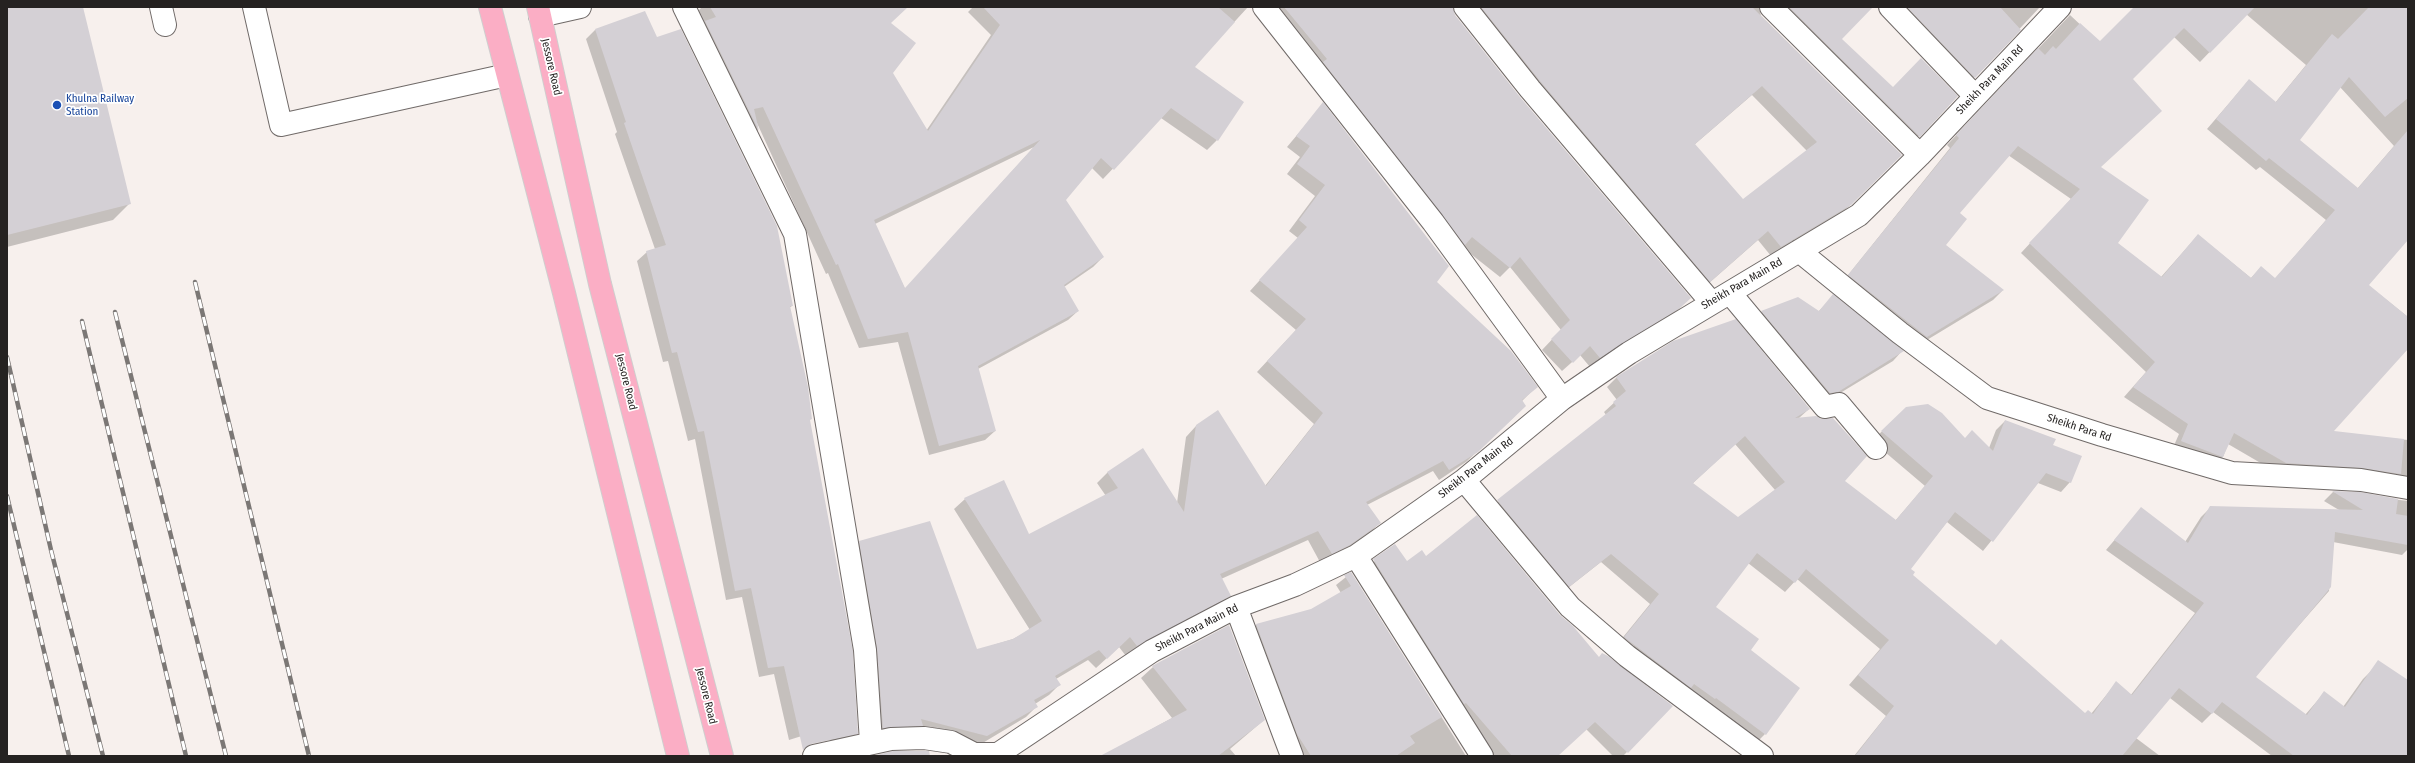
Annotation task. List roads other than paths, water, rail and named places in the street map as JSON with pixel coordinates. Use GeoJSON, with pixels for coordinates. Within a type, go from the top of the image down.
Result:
{"type":"FeatureCollection","features":[{"type":"Feature","properties":{"kind":"highway"},"geometry":{"type":"LineString","coordinates":[[490,7],[564,293],[678,756]]}},
{"type":"Feature","properties":{"kind":"highway","name":"Jessore Road"},"geometry":{"type":"LineString","coordinates":[[539,11],[602,291],[719,755]]}},
{"type":"Feature","properties":{"kind":"street"},"geometry":{"type":"LineString","coordinates":[[254,7],[281,125],[508,75]]}},
{"type":"Feature","properties":{"kind":"street"},"geometry":{"type":"LineString","coordinates":[[539,11],[580,7]]}},
{"type":"Feature","properties":{"kind":"street"},"geometry":{"type":"LineString","coordinates":[[684,7],[795,234],[865,650],[871,742]]}},
{"type":"Feature","properties":{"kind":"street"},"geometry":{"type":"LineString","coordinates":[[1264,7],[1433,222],[1562,399]]}},
{"type":"Feature","properties":{"kind":"street"},"geometry":{"type":"LineString","coordinates":[[1465,7],[1530,89],[1720,297],[1825,407],[1839,404],[1876,448]]}},
{"type":"Feature","properties":{"kind":"street"},"geometry":{"type":"LineString","coordinates":[[1771,7],[1920,155]]}},
{"type":"Feature","properties":{"kind":"street"},"geometry":{"type":"LineString","coordinates":[[1890,7],[1974,95]]}},
{"type":"Feature","properties":{"kind":"street","name":"Sheikh Para Main Rd"},"geometry":{"type":"LineString","coordinates":[[814,756],[891,738],[924,738],[951,742],[974,754],[998,754],[1152,650],[1236,607],[1295,585],[1356,556],[1464,480],[1562,399],[1629,353],[1720,297],[1859,215],[1920,155],[1974,95],[2060,7]]}},
{"type":"Feature","properties":{"kind":"street","name":"Sheikh Para Rd"},"geometry":{"type":"LineString","coordinates":[[1799,251],[1900,333],[1987,398],[2102,435],[2232,473],[2361,480],[2408,488]]}},
{"type":"Feature","properties":{"kind":"street"},"geometry":{"type":"LineString","coordinates":[[1464,480],[1570,607],[1627,656],[1762,756]]}},
{"type":"Feature","properties":{"kind":"street"},"geometry":{"type":"LineString","coordinates":[[1356,556],[1482,756]]}},
{"type":"Feature","properties":{"kind":"street"},"geometry":{"type":"LineString","coordinates":[[1236,607],[1292,756]]}},
{"type":"Feature","properties":{"kind":"railway"},"geometry":{"type":"LineString","coordinates":[[195,282],[309,756]]}},
{"type":"Feature","properties":{"kind":"railway"},"geometry":{"type":"LineString","coordinates":[[115,312],[226,756]]}},
{"type":"Feature","properties":{"kind":"railway"},"geometry":{"type":"LineString","coordinates":[[82,321],[186,756]]}},
{"type":"Feature","properties":{"kind":"railway"},"geometry":{"type":"LineString","coordinates":[[7,357],[51,550],[103,756]]}},
{"type":"Feature","properties":{"kind":"railway"},"geometry":{"type":"LineString","coordinates":[[7,496],[69,756]]}},
{"type":"Feature","properties":{"kind":"place","name":"Khulna Railway Station"},"geometry":{"type":"Point","coordinates":[57,105]}}]}
